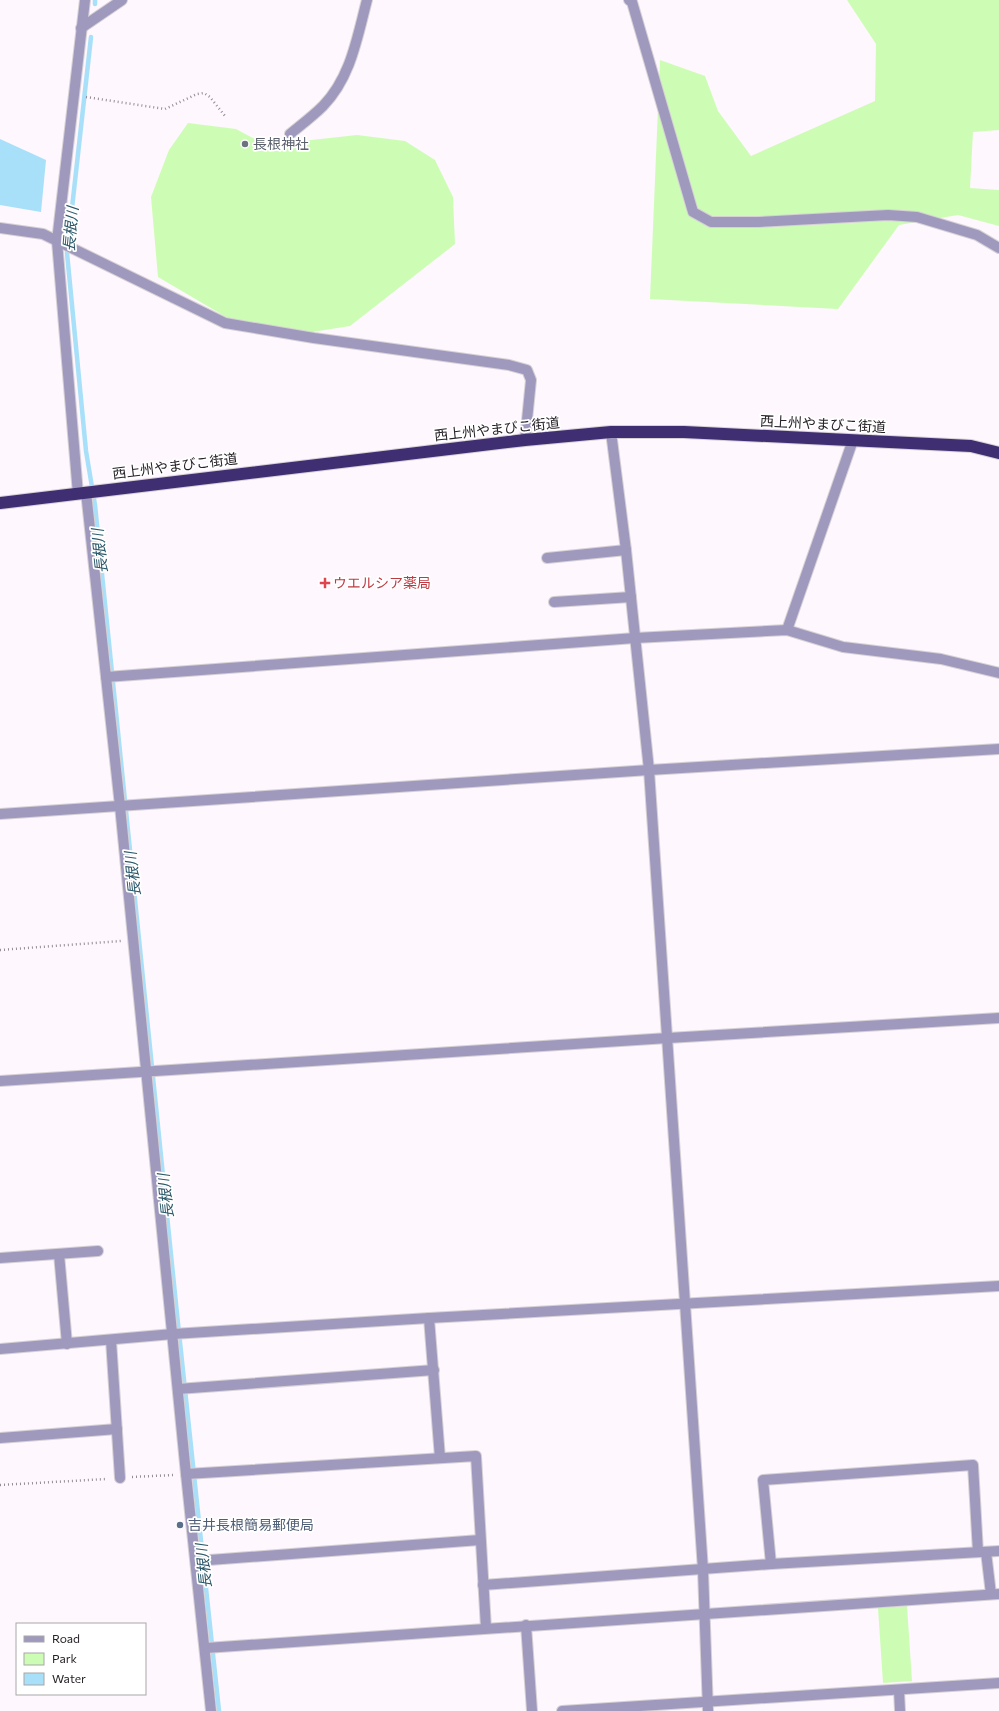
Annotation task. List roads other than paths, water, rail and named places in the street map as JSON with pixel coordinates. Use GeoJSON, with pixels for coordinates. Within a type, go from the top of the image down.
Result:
{"type":"FeatureCollection","features":[{"type":"Feature","properties":{"kind":"highway","name":"西上州やまびこ街道"},"geometry":{"type":"LineString","coordinates":[[0,503],[525,440],[611,432],[684,432],[972,446],[999,453]]}},
{"type":"Feature","properties":{"kind":"street"},"geometry":{"type":"LineString","coordinates":[[85,0],[57,241],[82,493],[106,677],[120,806],[186,1474],[212,1711]]}},
{"type":"Feature","properties":{"kind":"street"},"geometry":{"type":"LineString","coordinates":[[81,28],[122,0]]}},
{"type":"Feature","properties":{"kind":"street"},"geometry":{"type":"LineString","coordinates":[[290,134],[323,106],[342,80],[352,60],[367,0]]}},
{"type":"Feature","properties":{"kind":"street"},"geometry":{"type":"LineString","coordinates":[[629,0],[632,2],[693,212],[711,222],[758,222],[888,215],[917,216],[977,235],[999,248]]}},
{"type":"Feature","properties":{"kind":"street"},"geometry":{"type":"LineString","coordinates":[[0,228],[43,234],[225,323],[314,338],[509,365],[527,370],[531,380],[525,440]]}},
{"type":"Feature","properties":{"kind":"street"},"geometry":{"type":"LineString","coordinates":[[611,432],[626,550],[650,770],[702,1570],[708,1706]]}},
{"type":"Feature","properties":{"kind":"street"},"geometry":{"type":"LineString","coordinates":[[787,630],[854,440]]}},
{"type":"Feature","properties":{"kind":"street"},"geometry":{"type":"LineString","coordinates":[[547,558],[626,550]]}},
{"type":"Feature","properties":{"kind":"street"},"geometry":{"type":"LineString","coordinates":[[554,602],[631,597]]}},
{"type":"Feature","properties":{"kind":"street"},"geometry":{"type":"LineString","coordinates":[[106,677],[635,638],[787,630],[843,647],[941,659],[999,674]]}},
{"type":"Feature","properties":{"kind":"street"},"geometry":{"type":"LineString","coordinates":[[0,814],[650,770],[999,749]]}},
{"type":"Feature","properties":{"kind":"street"},"geometry":{"type":"LineString","coordinates":[[0,1081],[999,1018]]}},
{"type":"Feature","properties":{"kind":"street"},"geometry":{"type":"LineString","coordinates":[[0,1258],[98,1251]]}},
{"type":"Feature","properties":{"kind":"street"},"geometry":{"type":"LineString","coordinates":[[59,1254],[67,1344]]}},
{"type":"Feature","properties":{"kind":"street"},"geometry":{"type":"LineString","coordinates":[[0,1349],[173,1334],[999,1286]]}},
{"type":"Feature","properties":{"kind":"street"},"geometry":{"type":"LineString","coordinates":[[430,1318],[440,1458]]}},
{"type":"Feature","properties":{"kind":"street"},"geometry":{"type":"LineString","coordinates":[[111,1340],[120,1478]]}},
{"type":"Feature","properties":{"kind":"street"},"geometry":{"type":"LineString","coordinates":[[178,1389],[434,1370]]}},
{"type":"Feature","properties":{"kind":"street"},"geometry":{"type":"LineString","coordinates":[[0,1438],[117,1429]]}},
{"type":"Feature","properties":{"kind":"street"},"geometry":{"type":"LineString","coordinates":[[186,1474],[476,1456],[486,1628]]}},
{"type":"Feature","properties":{"kind":"street"},"geometry":{"type":"LineString","coordinates":[[206,1648],[995,1594],[982,1552],[973,1465],[763,1480],[771,1564]]}},
{"type":"Feature","properties":{"kind":"street"},"geometry":{"type":"LineString","coordinates":[[196,1561],[480,1540]]}},
{"type":"Feature","properties":{"kind":"street"},"geometry":{"type":"LineString","coordinates":[[483,1585],[771,1564],[999,1551]]}},
{"type":"Feature","properties":{"kind":"street"},"geometry":{"type":"LineString","coordinates":[[526,1625],[532,1711]]}},
{"type":"Feature","properties":{"kind":"street"},"geometry":{"type":"LineString","coordinates":[[562,1711],[708,1706],[999,1683]]}},
{"type":"Feature","properties":{"kind":"street"},"geometry":{"type":"LineString","coordinates":[[899,1690],[900,1711]]}},
{"type":"Feature","properties":{"kind":"water"},"geometry":{"type":"Polygon","coordinates":[[[0,139],[46,160],[41,212],[0,205],[0,139]]]}},
{"type":"Feature","properties":{"kind":"waterway","name":"長根川"},"geometry":{"type":"LineString","coordinates":[[91,37],[67,253],[86,451],[95,505],[219,1711]]}},
{"type":"Feature","properties":{"kind":"place","name":"長根神社"},"geometry":{"type":"Point","coordinates":[245,144]}},
{"type":"Feature","properties":{"kind":"place","name":"ウエルシア薬局"},"geometry":{"type":"Point","coordinates":[325,583]}},
{"type":"Feature","properties":{"kind":"place","name":"吉井長根簡易郵便局"},"geometry":{"type":"Point","coordinates":[180,1525]}}]}
